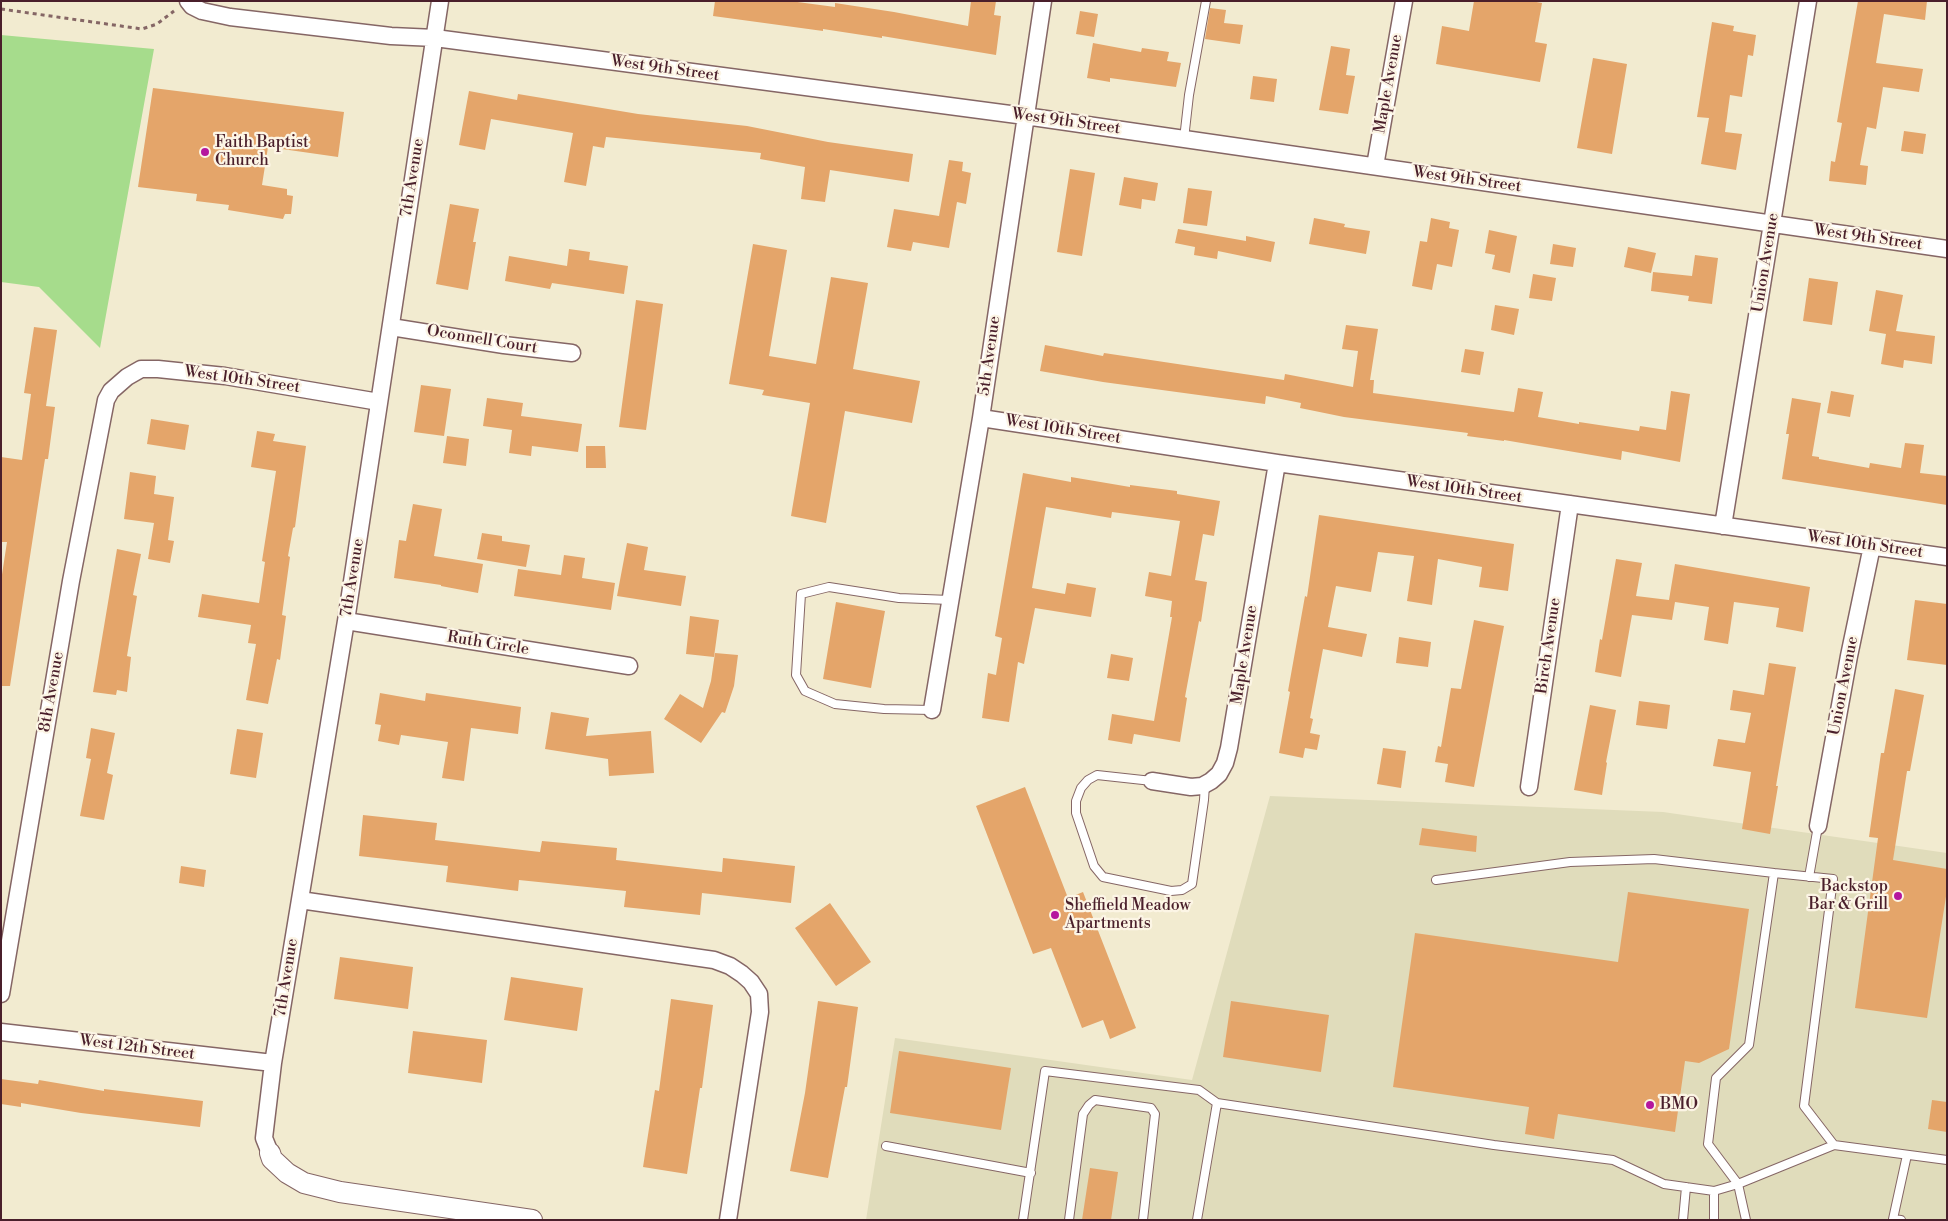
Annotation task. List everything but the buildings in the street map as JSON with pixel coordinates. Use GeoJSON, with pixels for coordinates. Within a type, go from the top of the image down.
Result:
{"type":"FeatureCollection","features":[{"type":"Feature","properties":{"kind":"street","name":"7th Avenue"},"geometry":{"type":"LineString","coordinates":[[270,1153],[264,1138],[273,1063],[346,621],[440,1]]}},
{"type":"Feature","properties":{"kind":"street","name":"5th Avenue"},"geometry":{"type":"LineString","coordinates":[[932,710],[981,418],[1043,1]]}},
{"type":"Feature","properties":{"kind":"street","name":"Maple Avenue"},"geometry":{"type":"LineString","coordinates":[[1375,166],[1404,1]]}},
{"type":"Feature","properties":{"kind":"street","name":"Union Avenue"},"geometry":{"type":"LineString","coordinates":[[1723,526],[1808,1]]}},
{"type":"Feature","properties":{"kind":"street","name":"West 9th Street"},"geometry":{"type":"LineString","coordinates":[[183,4],[202,11],[230,17],[391,36],[435,38],[1025,116],[1947,250]]}},
{"type":"Feature","properties":{"kind":"street","name":"Oconnell Court"},"geometry":{"type":"LineString","coordinates":[[391,327],[504,345],[572,353]]}},
{"type":"Feature","properties":{"kind":"street","name":"West 10th Street"},"geometry":{"type":"LineString","coordinates":[[111,391],[127,377],[141,369],[158,369],[225,376],[380,402]]}},
{"type":"Feature","properties":{"kind":"street","name":"8th Avenue"},"geometry":{"type":"LineString","coordinates":[[1,994],[71,581],[106,400],[111,391]]}},
{"type":"Feature","properties":{"kind":"street","name":"West 10th Street"},"geometry":{"type":"LineString","coordinates":[[981,418],[1277,463],[1947,557]]}},
{"type":"Feature","properties":{"kind":"street","name":"Maple Avenue"},"geometry":{"type":"LineString","coordinates":[[1205,784],[1211,782],[1219,774],[1229,748],[1277,463]]}},
{"type":"Feature","properties":{"kind":"street","name":"Birch Avenue"},"geometry":{"type":"LineString","coordinates":[[1529,787],[1570,504]]}},
{"type":"Feature","properties":{"kind":"street","name":"Union Avenue"},"geometry":{"type":"LineString","coordinates":[[1818,826],[1849,656],[1872,546]]}},
{"type":"Feature","properties":{"kind":"street","name":"Ruth Circle"},"geometry":{"type":"LineString","coordinates":[[346,621],[630,666]]}},
{"type":"Feature","properties":{"kind":"street"},"geometry":{"type":"LineString","coordinates":[[1152,781],[1191,786],[1205,784]]}},
{"type":"Feature","properties":{"kind":"street"},"geometry":{"type":"LineString","coordinates":[[300,900],[714,960],[730,966],[742,974],[751,982],[759,994],[760,1012],[728,1220]]}},
{"type":"Feature","properties":{"kind":"street","name":"West 12th Street"},"geometry":{"type":"LineString","coordinates":[[1,1032],[273,1063]]}},
{"type":"Feature","properties":{"kind":"street"},"geometry":{"type":"LineString","coordinates":[[270,1153],[272,1159],[287,1173],[304,1183],[340,1192],[532,1220]]}},
{"type":"Feature","properties":{"kind":"lane"},"geometry":{"type":"LineString","coordinates":[[1184,139],[1189,95],[1206,1]]}},
{"type":"Feature","properties":{"kind":"lane"},"geometry":{"type":"LineString","coordinates":[[932,710],[884,709],[835,704],[805,691],[796,675],[801,594],[829,587],[899,598],[950,600]]}},
{"type":"Feature","properties":{"kind":"lane"},"geometry":{"type":"LineString","coordinates":[[1152,781],[1097,775],[1088,780],[1081,788],[1076,801],[1076,813],[1094,866],[1103,877],[1171,892],[1182,890],[1192,884],[1205,784]]}},
{"type":"Feature","properties":{"kind":"lane"},"geometry":{"type":"LineString","coordinates":[[1809,876],[1818,826]]}},
{"type":"Feature","properties":{"kind":"lane"},"geometry":{"type":"LineString","coordinates":[[1436,880],[1570,862],[1654,859],[1833,879],[1804,1106],[1834,1144]]}},
{"type":"Feature","properties":{"kind":"lane"},"geometry":{"type":"LineString","coordinates":[[1746,1220],[1738,1184],[1708,1144],[1716,1078],[1749,1045],[1774,873]]}},
{"type":"Feature","properties":{"kind":"lane"},"geometry":{"type":"LineString","coordinates":[[1023,1220],[1045,1071],[1199,1090],[1217,1103],[1494,1145],[1613,1160],[1664,1184],[1714,1191],[1738,1184],[1834,1144],[1947,1160]]}},
{"type":"Feature","properties":{"kind":"lane"},"geometry":{"type":"LineString","coordinates":[[1069,1220],[1084,1114],[1089,1105],[1095,1100],[1151,1108],[1155,1114],[1143,1220]]}},
{"type":"Feature","properties":{"kind":"lane"},"geometry":{"type":"LineString","coordinates":[[1197,1220],[1217,1103]]}},
{"type":"Feature","properties":{"kind":"lane"},"geometry":{"type":"LineString","coordinates":[[886,1146],[1031,1174]]}},
{"type":"Feature","properties":{"kind":"lane"},"geometry":{"type":"LineString","coordinates":[[1895,1219],[1907,1155]]}},
{"type":"Feature","properties":{"kind":"lane"},"geometry":{"type":"LineString","coordinates":[[1683,1220],[1686,1187]]}},
{"type":"Feature","properties":{"kind":"lane"},"geometry":{"type":"LineString","coordinates":[[1714,1191],[1714,1220]]}},
{"type":"Feature","properties":{"kind":"path"},"geometry":{"type":"LineString","coordinates":[[1,9],[142,30],[157,24],[183,4]]}},
{"type":"Feature","properties":{"kind":"shaded area"},"geometry":{"type":"Polygon","coordinates":[[[1270,796],[1663,812],[1947,853],[1947,1220],[866,1220],[895,1038],[1192,1080],[1270,796]]]}},
{"type":"Feature","properties":{"kind":"green space"},"geometry":{"type":"Polygon","coordinates":[[[1,35],[154,49],[100,348],[39,287],[1,282],[1,35]]]}},
{"type":"Feature","properties":{"kind":"place","name":"Faith Baptist Church"},"geometry":{"type":"Point","coordinates":[205,152]}},
{"type":"Feature","properties":{"kind":"place","name":"Backstop Bar & Grill"},"geometry":{"type":"Point","coordinates":[1898,896]}},
{"type":"Feature","properties":{"kind":"place","name":"Sheffield Meadow Apartments"},"geometry":{"type":"Point","coordinates":[1055,915]}},
{"type":"Feature","properties":{"kind":"place","name":"BMO"},"geometry":{"type":"Point","coordinates":[1650,1105]}}]}
